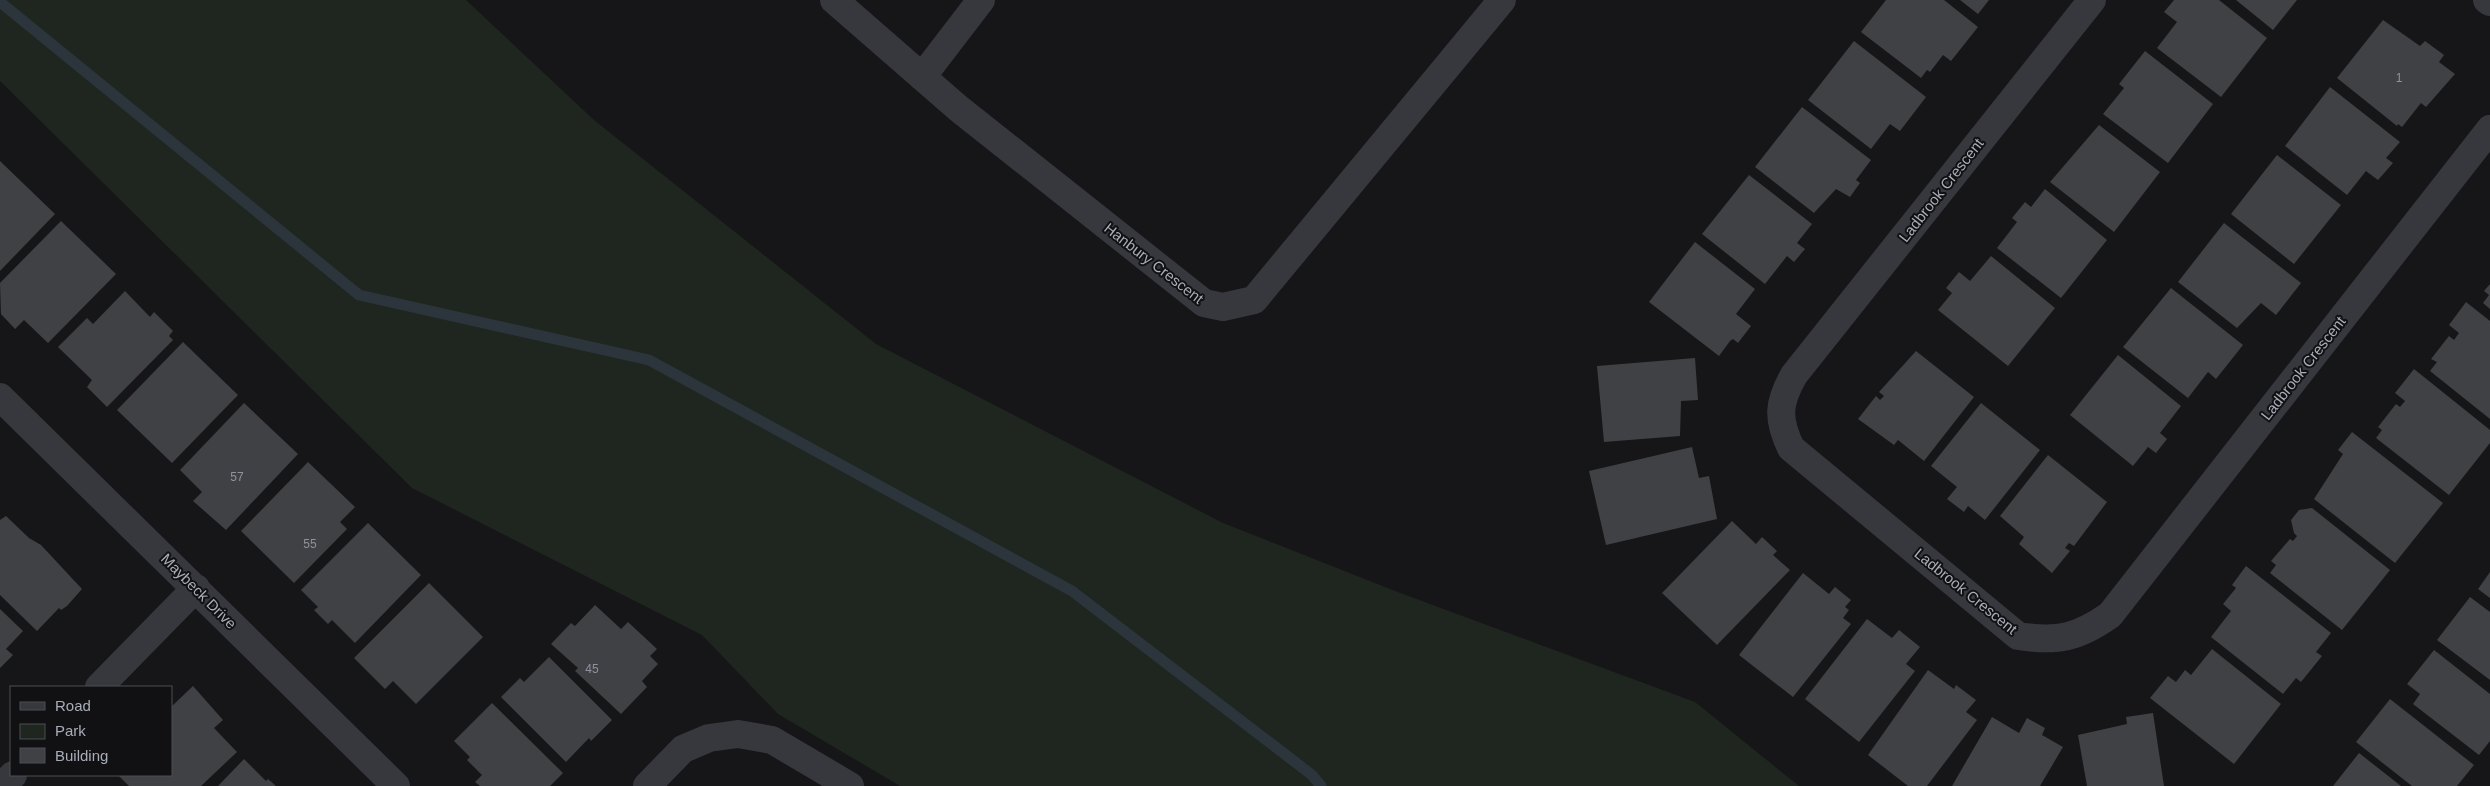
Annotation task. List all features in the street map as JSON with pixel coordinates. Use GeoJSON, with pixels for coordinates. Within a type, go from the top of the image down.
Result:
{"type":"FeatureCollection","features":[{"type":"Feature","properties":{"kind":"street","name":"Hanbury Crescent"},"geometry":{"type":"LineString","coordinates":[[834,0],[958,108],[1204,303],[1223,306],[1254,300],[1502,0]]}},
{"type":"Feature","properties":{"kind":"street"},"geometry":{"type":"LineString","coordinates":[[922,77],[982,0]]}},
{"type":"Feature","properties":{"kind":"street","name":"Ladbrook Crescent"},"geometry":{"type":"LineString","coordinates":[[2092,0],[1794,375],[1784,392],[1780,411],[1783,430],[1791,448],[2018,636],[2042,640],[2067,638],[2090,629],[2110,614],[2490,130]]}},
{"type":"Feature","properties":{"kind":"street","name":"Maybeck Drive"},"geometry":{"type":"LineString","coordinates":[[0,397],[396,786]]}},
{"type":"Feature","properties":{"kind":"street"},"geometry":{"type":"LineString","coordinates":[[100,686],[196,588]]}},
{"type":"Feature","properties":{"kind":"street"},"geometry":{"type":"LineString","coordinates":[[647,786],[684,749],[709,738],[738,734],[772,740],[850,786]]}},
{"type":"Feature","properties":{"kind":"street"},"geometry":{"type":"LineString","coordinates":[[2,786],[12,776]]}},
{"type":"Feature","properties":{"kind":"green space"},"geometry":{"type":"Polygon","coordinates":[[[0,0],[466,0],[594,120],[876,344],[1223,523],[1395,591],[1695,702],[1799,786],[900,786],[778,714],[702,635],[412,488],[0,81],[0,0]]]}},
{"type":"Feature","properties":{"kind":"building"},"geometry":{"type":"Polygon","coordinates":[[[1886,0],[1944,0],[1978,27],[1951,61],[1943,55],[1930,72],[1927,70],[1921,78],[1861,32],[1886,0]]]}},
{"type":"Feature","properties":{"kind":"building"},"geometry":{"type":"Polygon","coordinates":[[[1960,0],[1989,0],[1978,14],[1960,0]]]}},
{"type":"Feature","properties":{"kind":"building"},"geometry":{"type":"Polygon","coordinates":[[[2174,0],[2219,0],[2267,38],[2221,97],[2157,48],[2177,22],[2164,12],[2174,0]]]}},
{"type":"Feature","properties":{"kind":"building"},"geometry":{"type":"Polygon","coordinates":[[[2236,0],[2297,0],[2273,30],[2236,0]]]}},
{"type":"Feature","properties":{"kind":"building"},"geometry":{"type":"Polygon","coordinates":[[[2383,20],[2420,46],[2425,41],[2444,55],[2439,62],[2455,74],[2426,107],[2421,103],[2402,127],[2398,124],[2397,126],[2337,78],[2383,20]]]}},
{"type":"Feature","properties":{"kind":"building"},"geometry":{"type":"Polygon","coordinates":[[[1854,41],[1926,97],[1900,131],[1890,124],[1871,149],[1808,100],[1854,41]]]}},
{"type":"Feature","properties":{"kind":"building"},"geometry":{"type":"Polygon","coordinates":[[[2145,51],[2213,104],[2168,163],[2103,114],[2124,88],[2119,84],[2145,51]]]}},
{"type":"Feature","properties":{"kind":"building"},"geometry":{"type":"Polygon","coordinates":[[[2330,87],[2400,142],[2386,158],[2393,163],[2378,180],[2366,171],[2347,195],[2285,146],[2330,87]]]}},
{"type":"Feature","properties":{"kind":"building"},"geometry":{"type":"Polygon","coordinates":[[[1802,107],[1871,160],[1856,180],[1860,183],[1850,197],[1836,189],[1814,213],[1755,167],[1802,107]]]}},
{"type":"Feature","properties":{"kind":"building"},"geometry":{"type":"Polygon","coordinates":[[[2099,125],[2160,172],[2114,232],[2050,182],[2099,125]]]}},
{"type":"Feature","properties":{"kind":"building"},"geometry":{"type":"Polygon","coordinates":[[[2277,155],[2341,205],[2294,264],[2231,214],[2277,155]]]}},
{"type":"Feature","properties":{"kind":"building"},"geometry":{"type":"Polygon","coordinates":[[[0,161],[55,214],[0,271],[0,161]]]}},
{"type":"Feature","properties":{"kind":"building"},"geometry":{"type":"Polygon","coordinates":[[[1749,175],[1812,224],[1797,243],[1805,249],[1794,262],[1787,256],[1765,284],[1702,234],[1749,175]]]}},
{"type":"Feature","properties":{"kind":"building"},"geometry":{"type":"Polygon","coordinates":[[[2045,189],[2107,240],[2061,298],[1997,248],[2017,222],[2012,218],[2025,202],[2031,207],[2045,189]]]}},
{"type":"Feature","properties":{"kind":"building"},"geometry":{"type":"Polygon","coordinates":[[[61,221],[116,274],[48,343],[24,320],[15,329],[1,314],[0,283],[61,221]]]}},
{"type":"Feature","properties":{"kind":"building"},"geometry":{"type":"Polygon","coordinates":[[[2224,223],[2301,283],[2276,315],[2261,303],[2237,328],[2178,282],[2224,223]]]}},
{"type":"Feature","properties":{"kind":"building"},"geometry":{"type":"Polygon","coordinates":[[[1695,242],[1755,289],[1736,314],[1751,326],[1738,343],[1733,339],[1730,341],[1719,356],[1649,302],[1695,242]]]}},
{"type":"Feature","properties":{"kind":"building"},"geometry":{"type":"Polygon","coordinates":[[[1991,256],[2055,308],[2008,366],[1938,310],[1952,293],[1946,288],[1959,272],[1970,281],[1991,256]]]}},
{"type":"Feature","properties":{"kind":"building"},"geometry":{"type":"Polygon","coordinates":[[[2490,284],[2490,309],[2483,303],[2489,295],[2484,291],[2490,284]]]}},
{"type":"Feature","properties":{"kind":"building"},"geometry":{"type":"Polygon","coordinates":[[[2171,288],[2243,345],[2216,379],[2208,372],[2188,398],[2123,347],[2171,288]]]}},
{"type":"Feature","properties":{"kind":"building"},"geometry":{"type":"Polygon","coordinates":[[[125,291],[150,317],[154,312],[173,331],[169,336],[173,340],[107,407],[87,387],[92,380],[58,347],[87,318],[93,324],[125,291]]]}},
{"type":"Feature","properties":{"kind":"building"},"geometry":{"type":"Polygon","coordinates":[[[2466,302],[2490,321],[2490,419],[2430,371],[2437,362],[2431,359],[2449,336],[2454,340],[2459,333],[2449,325],[2466,302]]]}},
{"type":"Feature","properties":{"kind":"building"},"geometry":{"type":"Polygon","coordinates":[[[183,342],[238,395],[172,463],[117,410],[183,342]]]}},
{"type":"Feature","properties":{"kind":"building"},"geometry":{"type":"Polygon","coordinates":[[[1916,351],[1974,397],[1924,461],[1898,440],[1894,445],[1858,419],[1876,396],[1880,400],[1884,396],[1879,392],[1916,351]]]}},
{"type":"Feature","properties":{"kind":"building"},"geometry":{"type":"Polygon","coordinates":[[[2118,355],[2181,406],[2160,433],[2167,439],[2156,453],[2148,447],[2133,466],[2070,415],[2118,355]]]}},
{"type":"Feature","properties":{"kind":"building"},"geometry":{"type":"Polygon","coordinates":[[[1695,358],[1698,400],[1681,401],[1680,436],[1604,442],[1597,366],[1695,358]]]}},
{"type":"Feature","properties":{"kind":"building"},"geometry":{"type":"Polygon","coordinates":[[[2414,369],[2490,430],[2490,443],[2449,495],[2376,438],[2382,430],[2378,427],[2396,404],[2400,407],[2405,401],[2395,393],[2414,369]]]}},
{"type":"Feature","properties":{"kind":"building"},"geometry":{"type":"Polygon","coordinates":[[[244,403],[298,454],[226,530],[193,501],[202,492],[180,470],[244,403]]]}},
{"type":"Feature","properties":{"kind":"building"},"geometry":{"type":"Polygon","coordinates":[[[1981,403],[2040,450],[1985,520],[1968,506],[1964,512],[1947,499],[1957,487],[1931,466],[1981,403]]]}},
{"type":"Feature","properties":{"kind":"building"},"geometry":{"type":"Polygon","coordinates":[[[2352,432],[2443,503],[2395,563],[2314,499],[2343,454],[2338,450],[2352,432]]]}},
{"type":"Feature","properties":{"kind":"building"},"geometry":{"type":"Polygon","coordinates":[[[1692,447],[1699,478],[1709,476],[1717,519],[1606,545],[1589,471],[1692,447]]]}},
{"type":"Feature","properties":{"kind":"building"},"geometry":{"type":"Polygon","coordinates":[[[2048,455],[2107,502],[2074,546],[2069,543],[2065,548],[2070,551],[2052,573],[2019,544],[2024,537],[2000,516],[2048,455]]]}},
{"type":"Feature","properties":{"kind":"building"},"geometry":{"type":"Polygon","coordinates":[[[308,462],[355,507],[340,522],[347,529],[294,583],[241,531],[308,462]]]}},
{"type":"Feature","properties":{"kind":"building"},"geometry":{"type":"Polygon","coordinates":[[[2312,508],[2390,570],[2342,630],[2270,573],[2276,565],[2271,561],[2290,539],[2293,541],[2297,536],[2294,533],[2291,520],[2299,510],[2312,508]]]}},
{"type":"Feature","properties":{"kind":"building"},"geometry":{"type":"Polygon","coordinates":[[[6,516],[29,538],[41,545],[82,589],[67,606],[61,610],[59,608],[37,631],[0,595],[0,520],[6,516]]]}},
{"type":"Feature","properties":{"kind":"building"},"geometry":{"type":"Polygon","coordinates":[[[1732,521],[1756,544],[1762,537],[1777,551],[1773,555],[1790,570],[1717,645],[1662,593],[1732,521]]]}},
{"type":"Feature","properties":{"kind":"building"},"geometry":{"type":"Polygon","coordinates":[[[368,523],[421,575],[355,643],[332,620],[328,624],[314,610],[318,607],[301,590],[368,523]]]}},
{"type":"Feature","properties":{"kind":"building"},"geometry":{"type":"Polygon","coordinates":[[[2246,566],[2331,633],[2316,652],[2322,656],[2301,682],[2296,678],[2283,694],[2211,637],[2231,611],[2223,604],[2236,588],[2232,585],[2246,566]]]}},
{"type":"Feature","properties":{"kind":"building"},"geometry":{"type":"Polygon","coordinates":[[[2490,572],[2490,598],[2478,589],[2490,572]]]}},
{"type":"Feature","properties":{"kind":"building"},"geometry":{"type":"Polygon","coordinates":[[[1803,573],[1829,594],[1835,587],[1851,600],[1845,607],[1849,610],[1843,618],[1851,624],[1793,697],[1739,655],[1803,573]]]}},
{"type":"Feature","properties":{"kind":"building"},"geometry":{"type":"Polygon","coordinates":[[[429,583],[483,637],[416,704],[393,681],[385,689],[354,658],[429,583]]]}},
{"type":"Feature","properties":{"kind":"building"},"geometry":{"type":"Polygon","coordinates":[[[2470,597],[2490,612],[2490,680],[2437,640],[2470,597]]]}},
{"type":"Feature","properties":{"kind":"building"},"geometry":{"type":"Polygon","coordinates":[[[595,605],[621,629],[628,622],[657,649],[650,656],[658,664],[642,681],[647,687],[621,714],[575,671],[578,668],[551,644],[571,623],[575,626],[595,605]]]}},
{"type":"Feature","properties":{"kind":"building"},"geometry":{"type":"Polygon","coordinates":[[[0,609],[23,631],[6,649],[13,655],[0,668],[0,609]]]}},
{"type":"Feature","properties":{"kind":"building"},"geometry":{"type":"Polygon","coordinates":[[[1867,619],[1892,638],[1899,630],[1920,647],[1906,664],[1915,671],[1859,742],[1805,699],[1867,619]]]}},
{"type":"Feature","properties":{"kind":"building"},"geometry":{"type":"Polygon","coordinates":[[[2212,649],[2281,704],[2234,764],[2150,698],[2168,676],[2176,682],[2185,670],[2191,675],[2212,649]]]}},
{"type":"Feature","properties":{"kind":"building"},"geometry":{"type":"Polygon","coordinates":[[[2434,650],[2490,694],[2490,741],[2479,755],[2413,704],[2420,694],[2407,684],[2434,650]]]}},
{"type":"Feature","properties":{"kind":"building"},"geometry":{"type":"Polygon","coordinates":[[[549,657],[612,720],[591,741],[589,738],[566,762],[501,697],[520,678],[524,682],[549,657]]]}},
{"type":"Feature","properties":{"kind":"building"},"geometry":{"type":"Polygon","coordinates":[[[1928,670],[1954,689],[1956,685],[1976,700],[1966,712],[1977,720],[1927,786],[1908,786],[1868,755],[1928,670]]]}},
{"type":"Feature","properties":{"kind":"building"},"geometry":{"type":"Polygon","coordinates":[[[193,686],[223,720],[214,728],[237,752],[201,786],[129,786],[119,776],[172,776],[172,706],[193,686]]]}},
{"type":"Feature","properties":{"kind":"building"},"geometry":{"type":"Polygon","coordinates":[[[2390,699],[2474,765],[2457,786],[2412,786],[2356,742],[2390,699]]]}},
{"type":"Feature","properties":{"kind":"building"},"geometry":{"type":"Polygon","coordinates":[[[492,703],[563,773],[550,786],[480,786],[475,782],[482,775],[467,760],[470,757],[454,741],[492,703]]]}},
{"type":"Feature","properties":{"kind":"building"},"geometry":{"type":"Polygon","coordinates":[[[2153,713],[2164,786],[2087,786],[2078,735],[2127,724],[2126,717],[2153,713]]]}},
{"type":"Feature","properties":{"kind":"building"},"geometry":{"type":"Polygon","coordinates":[[[1992,717],[2019,733],[2027,718],[2045,728],[2042,735],[2063,747],[2040,786],[1952,786],[1992,717]]]}},
{"type":"Feature","properties":{"kind":"building"},"geometry":{"type":"Polygon","coordinates":[[[2359,753],[2401,786],[2333,786],[2359,753]]]}},
{"type":"Feature","properties":{"kind":"building"},"geometry":{"type":"Polygon","coordinates":[[[244,759],[266,781],[268,779],[276,786],[218,786],[244,759]]]}},
{"type":"Feature","properties":{"kind":"waterway"},"geometry":{"type":"LineString","coordinates":[[0,2],[359,295],[649,360],[1072,591],[1312,775],[1321,786]]}}]}
